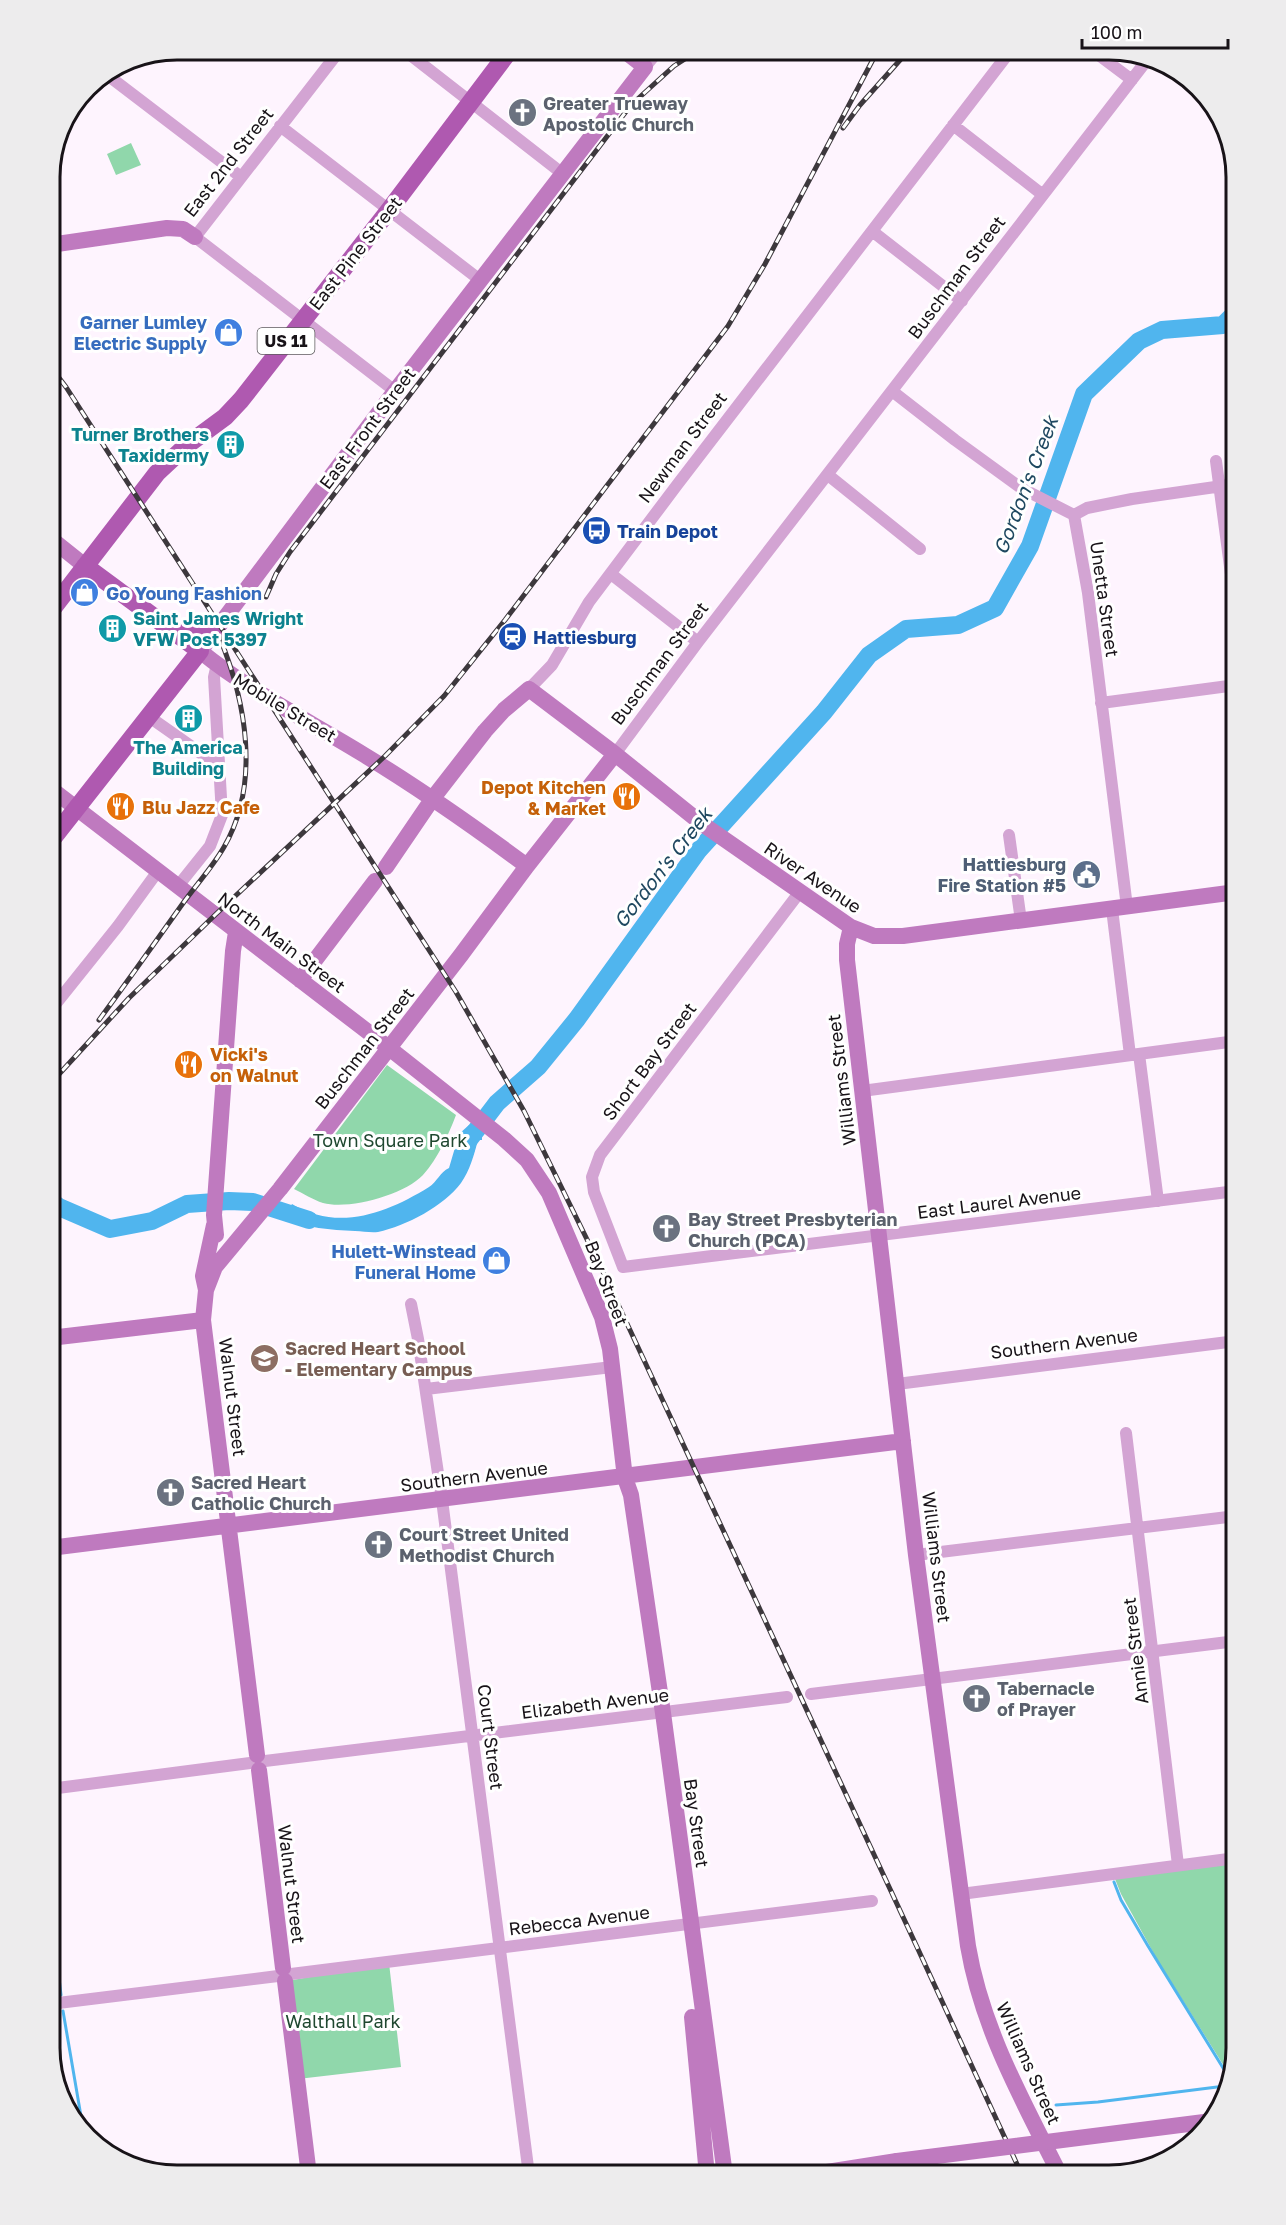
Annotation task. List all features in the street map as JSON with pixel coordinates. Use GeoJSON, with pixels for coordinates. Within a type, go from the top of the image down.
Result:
{"type":"FeatureCollection","features":[{"type":"Feature","properties":{"kind":"main road","name":"East Pine Street"},"geometry":{"type":"LineString","coordinates":[[60,599],[157,473],[175,455],[234,408],[390,209],[502,60]]}},
{"type":"Feature","properties":{"kind":"main road","name":"Mobile Street"},"geometry":{"type":"LineString","coordinates":[[85,566],[200,651]]}},
{"type":"Feature","properties":{"kind":"main road"},"geometry":{"type":"LineString","coordinates":[[175,632],[205,633],[216,628]]}},
{"type":"Feature","properties":{"kind":"main road","name":"East Front Street"},"geometry":{"type":"LineString","coordinates":[[60,829],[200,651]]}},
{"type":"Feature","properties":{"kind":"street","name":"East 2nd Street"},"geometry":{"type":"LineString","coordinates":[[60,244],[167,228],[183,229],[195,237],[332,60]]}},
{"type":"Feature","properties":{"kind":"street"},"geometry":{"type":"LineString","coordinates":[[417,60],[563,174]]}},
{"type":"Feature","properties":{"kind":"street"},"geometry":{"type":"LineString","coordinates":[[636,60],[645,67]]}},
{"type":"Feature","properties":{"kind":"street","name":"East Front Street"},"geometry":{"type":"LineString","coordinates":[[200,651],[395,391],[651,60]]}},
{"type":"Feature","properties":{"kind":"street","name":"Newman Street"},"geometry":{"type":"LineString","coordinates":[[386,867],[434,798],[496,718],[530,689],[552,665],[584,611],[611,574],[1003,60]]}},
{"type":"Feature","properties":{"kind":"street"},"geometry":{"type":"LineString","coordinates":[[1105,60],[1132,80]]}},
{"type":"Feature","properties":{"kind":"street","name":"Buschman Street"},"geometry":{"type":"LineString","coordinates":[[206,1290],[215,1267],[280,1189],[389,1048],[526,866],[615,754],[698,642],[1143,65]]}},
{"type":"Feature","properties":{"kind":"street"},"geometry":{"type":"LineString","coordinates":[[113,79],[241,177]]}},
{"type":"Feature","properties":{"kind":"street"},"geometry":{"type":"LineString","coordinates":[[953,125],[1043,195]]}},
{"type":"Feature","properties":{"kind":"street"},"geometry":{"type":"LineString","coordinates":[[280,126],[480,280]]}},
{"type":"Feature","properties":{"kind":"street"},"geometry":{"type":"LineString","coordinates":[[872,231],[962,301]]}},
{"type":"Feature","properties":{"kind":"street"},"geometry":{"type":"LineString","coordinates":[[195,237],[395,391]]}},
{"type":"Feature","properties":{"kind":"street"},"geometry":{"type":"LineString","coordinates":[[892,391],[1021,488],[1069,514],[1132,499],[1226,485]]}},
{"type":"Feature","properties":{"kind":"street"},"geometry":{"type":"LineString","coordinates":[[1216,461],[1226,533]]}},
{"type":"Feature","properties":{"kind":"street"},"geometry":{"type":"LineString","coordinates":[[828,475],[920,549]]}},
{"type":"Feature","properties":{"kind":"street","name":"Unetta Street"},"geometry":{"type":"LineString","coordinates":[[1069,514],[1088,593],[1101,703],[1120,908]]}},
{"type":"Feature","properties":{"kind":"street","name":"Mobile Street"},"geometry":{"type":"LineString","coordinates":[[60,546],[85,566]]}},
{"type":"Feature","properties":{"kind":"street"},"geometry":{"type":"LineString","coordinates":[[611,574],[698,642]]}},
{"type":"Feature","properties":{"kind":"street","name":"Mobile Street"},"geometry":{"type":"LineString","coordinates":[[200,651],[247,685],[330,733],[434,798],[526,866]]}},
{"type":"Feature","properties":{"kind":"street"},"geometry":{"type":"LineString","coordinates":[[178,886],[210,846],[223,811],[214,677],[217,664]]}},
{"type":"Feature","properties":{"kind":"street"},"geometry":{"type":"LineString","coordinates":[[1101,703],[1226,686]]}},
{"type":"Feature","properties":{"kind":"street","name":"River Avenue"},"geometry":{"type":"LineString","coordinates":[[530,689],[701,823],[799,893],[851,927],[869,934],[889,936],[1226,893]]}},
{"type":"Feature","properties":{"kind":"street"},"geometry":{"type":"LineString","coordinates":[[148,716],[219,766]]}},
{"type":"Feature","properties":{"kind":"street","name":"North Main Street"},"geometry":{"type":"LineString","coordinates":[[60,796],[491,1128]]}},
{"type":"Feature","properties":{"kind":"street"},"geometry":{"type":"LineString","coordinates":[[1009,835],[1020,921]]}},
{"type":"Feature","properties":{"kind":"street"},"geometry":{"type":"LineString","coordinates":[[60,998],[118,926],[158,871]]}},
{"type":"Feature","properties":{"kind":"street"},"geometry":{"type":"LineString","coordinates":[[300,980],[375,880]]}},
{"type":"Feature","properties":{"kind":"street","name":"Short Bay Street"},"geometry":{"type":"LineString","coordinates":[[623,1268],[594,1192],[592,1177],[596,1162],[799,893]]}},
{"type":"Feature","properties":{"kind":"street"},"geometry":{"type":"LineString","coordinates":[[1120,908],[1135,1055],[1158,1201]]}},
{"type":"Feature","properties":{"kind":"street","name":"Williams Street"},"geometry":{"type":"LineString","coordinates":[[851,927],[847,944],[847,960],[862,1091],[916,1555],[972,1968],[987,2020],[1005,2063],[1055,2165]]}},
{"type":"Feature","properties":{"kind":"street","name":"Walnut Street"},"geometry":{"type":"LineString","coordinates":[[236,932],[214,1220],[204,1269],[206,1290],[203,1320],[308,2165]]}},
{"type":"Feature","properties":{"kind":"street"},"geometry":{"type":"LineString","coordinates":[[862,1091],[1226,1042]]}},
{"type":"Feature","properties":{"kind":"street","name":"Bay Street"},"geometry":{"type":"LineString","coordinates":[[491,1128],[526,1160],[549,1192],[603,1317],[612,1367],[625,1478],[621,1497],[658,1714],[686,1925],[724,2165]]}},
{"type":"Feature","properties":{"kind":"street","name":"East Laurel Avenue"},"geometry":{"type":"LineString","coordinates":[[623,1268],[879,1234],[1226,1192]]}},
{"type":"Feature","properties":{"kind":"street"},"geometry":{"type":"LineString","coordinates":[[214,1220],[220,1241],[230,1248]]}},
{"type":"Feature","properties":{"kind":"street","name":"Court Street"},"geometry":{"type":"LineString","coordinates":[[411,1304],[442,1500],[528,2165]]}},
{"type":"Feature","properties":{"kind":"street"},"geometry":{"type":"LineString","coordinates":[[60,1337],[203,1320]]}},
{"type":"Feature","properties":{"kind":"street","name":"Southern Avenue"},"geometry":{"type":"LineString","coordinates":[[897,1384],[1226,1342]]}},
{"type":"Feature","properties":{"kind":"street"},"geometry":{"type":"LineString","coordinates":[[426,1389],[612,1367]]}},
{"type":"Feature","properties":{"kind":"street","name":"Annie Street"},"geometry":{"type":"LineString","coordinates":[[1126,1433],[1178,1865]]}},
{"type":"Feature","properties":{"kind":"street","name":"Southern Avenue"},"geometry":{"type":"LineString","coordinates":[[60,1547],[903,1442]]}},
{"type":"Feature","properties":{"kind":"street"},"geometry":{"type":"LineString","coordinates":[[916,1555],[1226,1517]]}},
{"type":"Feature","properties":{"kind":"street"},"geometry":{"type":"LineString","coordinates":[[811,1695],[1226,1642]]}},
{"type":"Feature","properties":{"kind":"street","name":"Elizabeth Avenue"},"geometry":{"type":"LineString","coordinates":[[60,1788],[787,1697]]}},
{"type":"Feature","properties":{"kind":"street"},"geometry":{"type":"LineString","coordinates":[[961,1894],[1226,1859]]}},
{"type":"Feature","properties":{"kind":"street","name":"Rebecca Avenue"},"geometry":{"type":"LineString","coordinates":[[60,2003],[872,1901]]}},
{"type":"Feature","properties":{"kind":"street","name":"Bay Street"},"geometry":{"type":"LineString","coordinates":[[686,1925],[706,2165]]}},
{"type":"Feature","properties":{"kind":"street"},"geometry":{"type":"LineString","coordinates":[[872,2165],[1199,2123]]}},
{"type":"Feature","properties":{"kind":"green space"},"geometry":{"type":"Polygon","coordinates":[[[131,143],[141,165],[116,175],[107,154],[131,143]]]}},
{"type":"Feature","properties":{"kind":"green space","name":"Town Square Park"},"geometry":{"type":"Polygon","coordinates":[[[387,1065],[456,1115],[442,1146],[423,1175],[403,1189],[390,1194],[347,1204],[323,1203],[294,1189],[387,1065]]]}},
{"type":"Feature","properties":{"kind":"green space"},"geometry":{"type":"Polygon","coordinates":[[[1226,1864],[1224,2067],[1158,1961],[1115,1879],[1226,1864]]]}},
{"type":"Feature","properties":{"kind":"green space","name":"Walthall Park"},"geometry":{"type":"Polygon","coordinates":[[[389,1963],[401,2067],[298,2079],[287,1981],[389,1963]]]}},
{"type":"Feature","properties":{"kind":"water"},"geometry":{"type":"Polygon","coordinates":[[[469,1125],[482,1135],[482,1140],[478,1140],[461,1183],[445,1200],[412,1220],[389,1229],[372,1232],[319,1228],[283,1218],[292,1204],[327,1217],[344,1218],[362,1216],[396,1205],[432,1185],[449,1168],[459,1134],[469,1125]]]}},
{"type":"Feature","properties":{"kind":"waterway","name":"Gordon's Creek"},"geometry":{"type":"LineString","coordinates":[[465,1151],[468,1141],[497,1103],[538,1067],[577,1019],[698,851],[824,712],[869,655],[906,629],[958,625],[995,608],[1030,546],[1084,394],[1139,341],[1162,330],[1223,325],[1226,322]]}},
{"type":"Feature","properties":{"kind":"waterway","name":"Gordon's Creek"},"geometry":{"type":"LineString","coordinates":[[60,1207],[110,1229],[152,1221],[187,1204],[229,1201],[253,1202],[309,1220]]}},
{"type":"Feature","properties":{"kind":"waterway"},"geometry":{"type":"LineString","coordinates":[[1114,1882],[1121,1900],[1224,2069]]}},
{"type":"Feature","properties":{"kind":"waterway"},"geometry":{"type":"LineString","coordinates":[[60,1986],[61,1995]]}},
{"type":"Feature","properties":{"kind":"waterway"},"geometry":{"type":"LineString","coordinates":[[63,2011],[81,2114]]}},
{"type":"Feature","properties":{"kind":"waterway"},"geometry":{"type":"LineString","coordinates":[[1056,2105],[1219,2087]]}},
{"type":"Feature","properties":{"kind":"railway"},"geometry":{"type":"LineString","coordinates":[[266,597],[276,574],[290,552],[631,105],[683,60]]}},
{"type":"Feature","properties":{"kind":"railway"},"geometry":{"type":"LineString","coordinates":[[60,1073],[129,998],[385,756],[444,696],[505,620],[728,326],[765,264],[873,60]]}},
{"type":"Feature","properties":{"kind":"railway"},"geometry":{"type":"LineString","coordinates":[[843,128],[900,60]]}},
{"type":"Feature","properties":{"kind":"railway"},"geometry":{"type":"LineString","coordinates":[[60,379],[456,992],[524,1111],[603,1272],[1017,2165]]}},
{"type":"Feature","properties":{"kind":"railway"},"geometry":{"type":"LineString","coordinates":[[99,1020],[214,862],[236,822],[243,796],[246,742],[236,687],[219,636]]}},
{"type":"Feature","properties":{"kind":"place","name":"Greater Trueway Apostolic Church"},"geometry":{"type":"Point","coordinates":[522,113]}},
{"type":"Feature","properties":{"kind":"place","name":"Garner Lumley Electric Supply"},"geometry":{"type":"Point","coordinates":[228,332]}},
{"type":"Feature","properties":{"kind":"place","name":"Turner Brothers Taxidermy"},"geometry":{"type":"Point","coordinates":[230,444]}},
{"type":"Feature","properties":{"kind":"place","name":"Train Depot"},"geometry":{"type":"Point","coordinates":[596,531]}},
{"type":"Feature","properties":{"kind":"place","name":"Go Young Fashion"},"geometry":{"type":"Point","coordinates":[85,593]}},
{"type":"Feature","properties":{"kind":"place","name":"Saint James Wright VFW Post 5397"},"geometry":{"type":"Point","coordinates":[112,628]}},
{"type":"Feature","properties":{"kind":"place","name":"Hattiesburg"},"geometry":{"type":"Point","coordinates":[512,637]}},
{"type":"Feature","properties":{"kind":"place","name":"The America Building"},"geometry":{"type":"Point","coordinates":[188,718]}},
{"type":"Feature","properties":{"kind":"place","name":"Depot Kitchen & Market"},"geometry":{"type":"Point","coordinates":[627,797]}},
{"type":"Feature","properties":{"kind":"place","name":"Blu Jazz Cafe"},"geometry":{"type":"Point","coordinates":[121,807]}},
{"type":"Feature","properties":{"kind":"place","name":"Hattiesburg Fire Station #5"},"geometry":{"type":"Point","coordinates":[1087,874]}},
{"type":"Feature","properties":{"kind":"place","name":"Vicki's on Walnut"},"geometry":{"type":"Point","coordinates":[189,1064]}},
{"type":"Feature","properties":{"kind":"place","name":"Bay Street Presbyterian Church (PCA)"},"geometry":{"type":"Point","coordinates":[667,1229]}},
{"type":"Feature","properties":{"kind":"place","name":"Hulett-Winstead Funeral Home"},"geometry":{"type":"Point","coordinates":[497,1261]}},
{"type":"Feature","properties":{"kind":"place","name":"Sacred Heart School - Elementary Campus"},"geometry":{"type":"Point","coordinates":[264,1358]}},
{"type":"Feature","properties":{"kind":"place","name":"Sacred Heart Catholic Church"},"geometry":{"type":"Point","coordinates":[170,1492]}},
{"type":"Feature","properties":{"kind":"place","name":"Court Street United Methodist Church"},"geometry":{"type":"Point","coordinates":[378,1544]}},
{"type":"Feature","properties":{"kind":"place","name":"Tabernacle of Prayer"},"geometry":{"type":"Point","coordinates":[976,1698]}}]}
